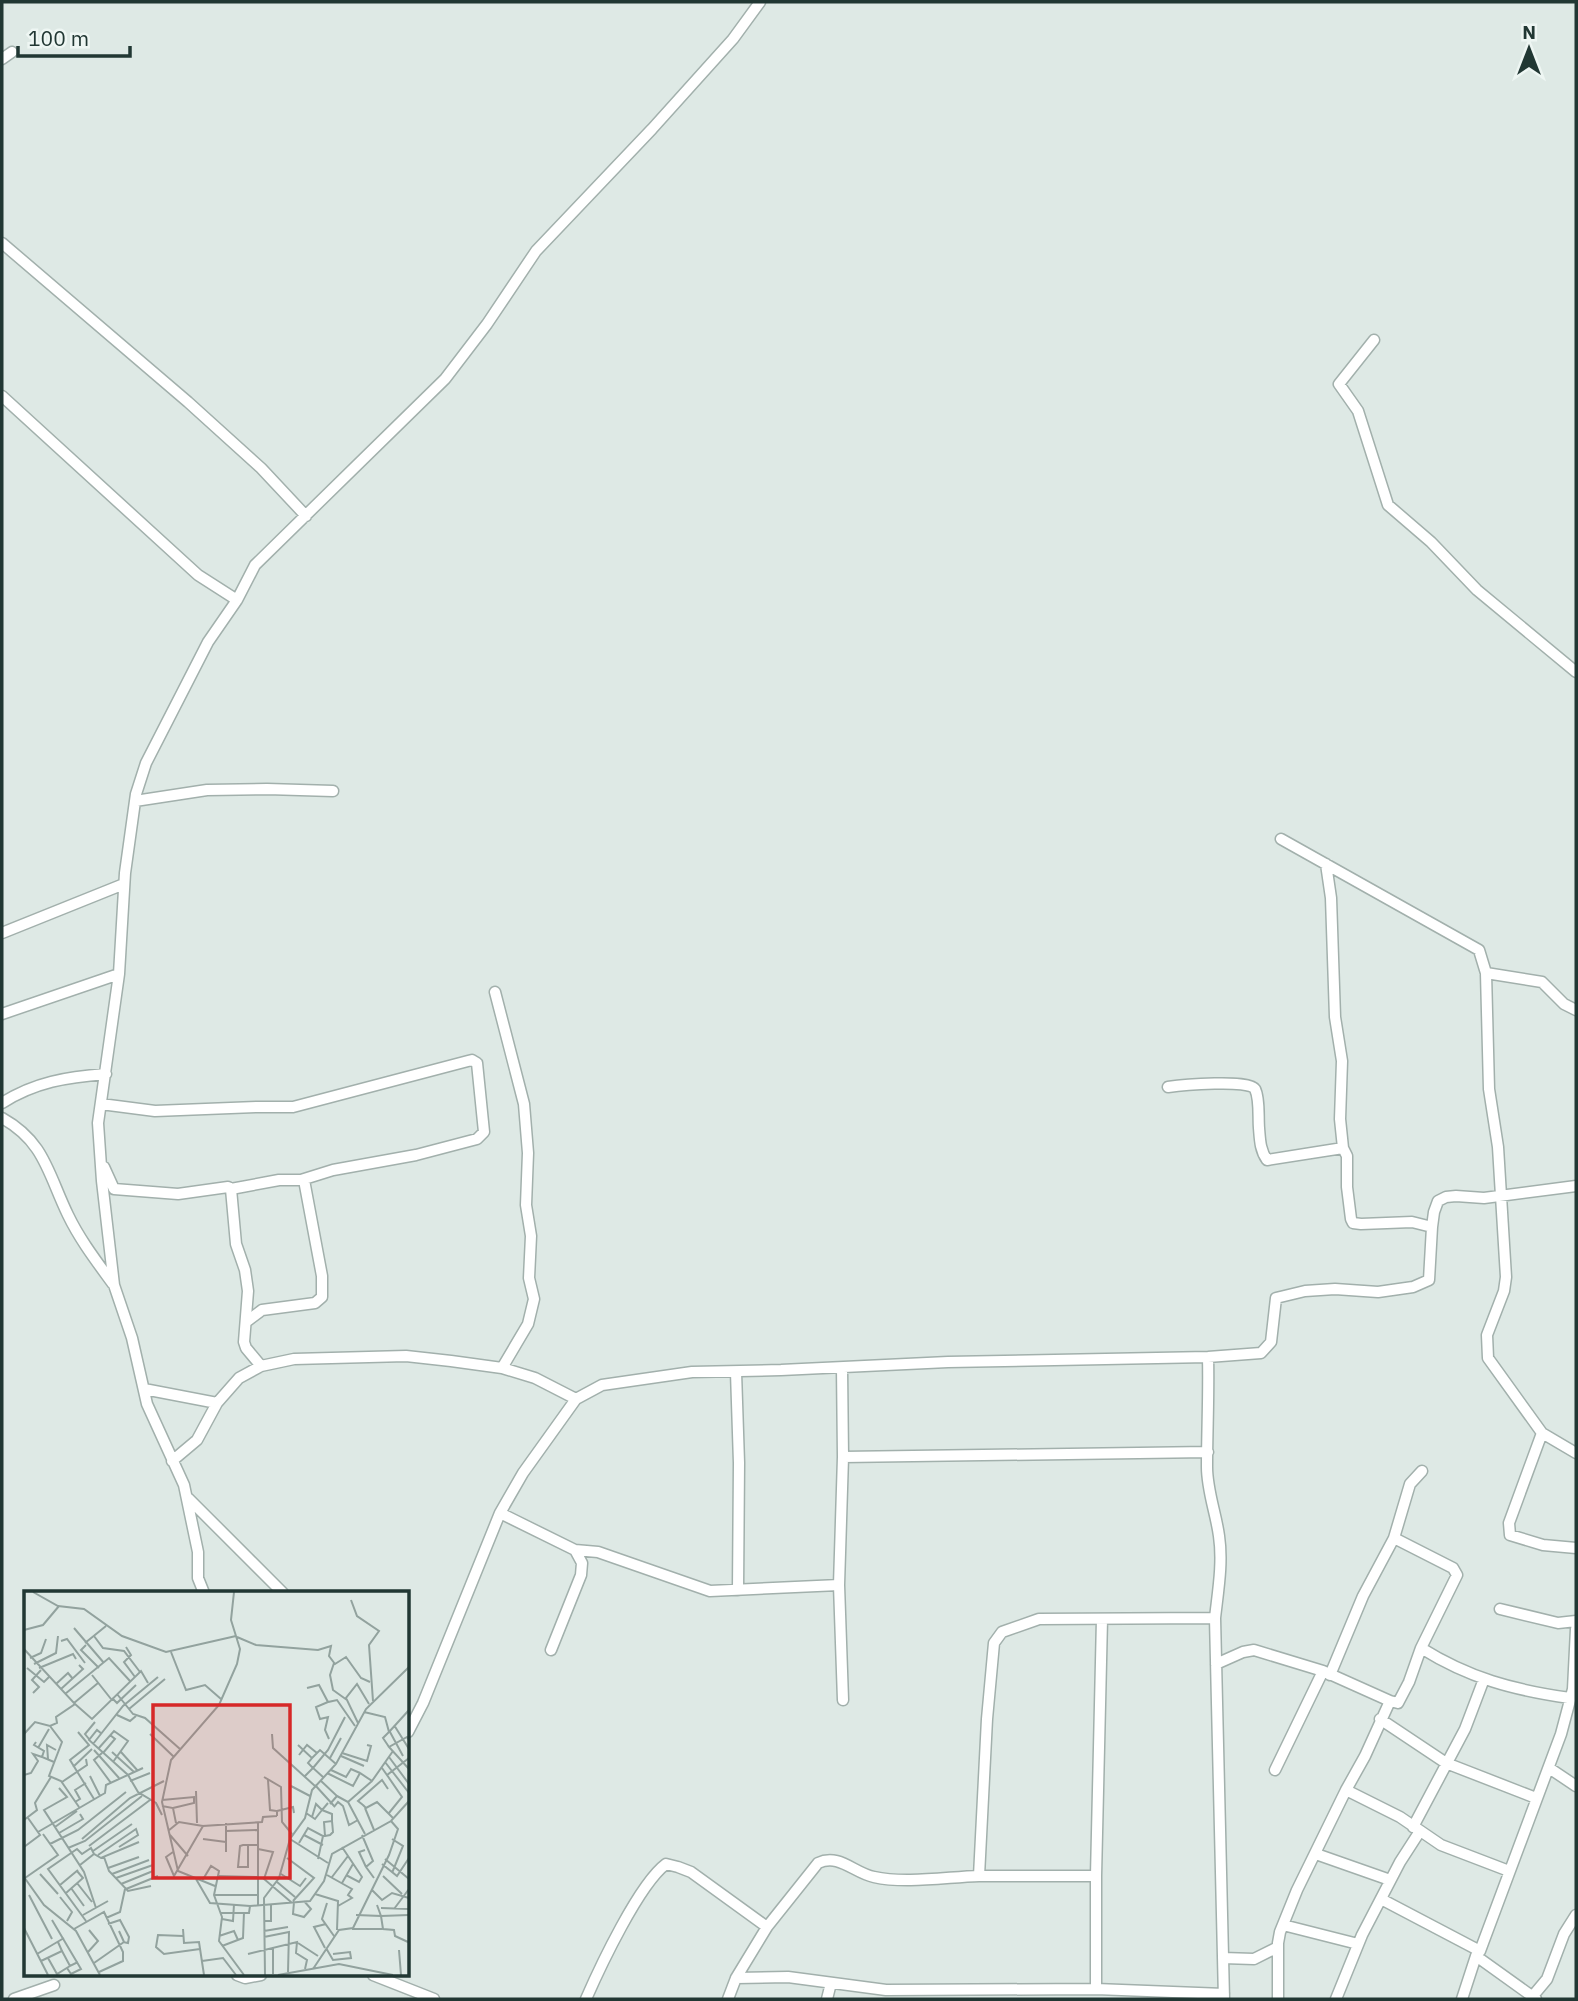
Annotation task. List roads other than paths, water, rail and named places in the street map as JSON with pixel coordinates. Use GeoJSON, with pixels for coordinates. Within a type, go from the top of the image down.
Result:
{"type":"FeatureCollection","features":[{"type":"Feature","properties":{"kind":"street"},"geometry":{"type":"LineString","coordinates":[[203,1591],[198,1578],[198,1552],[184,1485],[147,1404],[132,1338],[114,1285],[98,1123],[119,974],[124,884],[135,801],[146,763],[208,642],[237,600],[255,565],[445,379],[487,324],[536,251],[652,129],[733,39],[761,2]]}},
{"type":"Feature","properties":{"kind":"street"},"geometry":{"type":"LineString","coordinates":[[2,59],[12,52]]}},
{"type":"Feature","properties":{"kind":"street"},"geometry":{"type":"LineString","coordinates":[[2,243],[188,402],[261,468],[306,516]]}},
{"type":"Feature","properties":{"kind":"street"},"geometry":{"type":"LineString","coordinates":[[1374,340],[1339,384],[1358,411],[1388,505],[1431,542],[1477,590],[1576,672]]}},
{"type":"Feature","properties":{"kind":"street"},"geometry":{"type":"LineString","coordinates":[[2,396],[198,575],[237,600]]}},
{"type":"Feature","properties":{"kind":"street"},"geometry":{"type":"LineString","coordinates":[[135,801],[206,790],[332,791]]}},
{"type":"Feature","properties":{"kind":"street"},"geometry":{"type":"LineString","coordinates":[[1281,839],[1479,950],[1486,973],[1489,1089],[1498,1147],[1506,1276],[1504,1291],[1487,1335],[1488,1358],[1542,1433],[1576,1452]]}},
{"type":"Feature","properties":{"kind":"street"},"geometry":{"type":"LineString","coordinates":[[1326,864],[1331,898],[1335,1017],[1342,1061],[1339,1107],[1353,1223],[1412,1222],[1432,1227]]}},
{"type":"Feature","properties":{"kind":"street"},"geometry":{"type":"LineString","coordinates":[[2,933],[124,884]]}},
{"type":"Feature","properties":{"kind":"street"},"geometry":{"type":"LineString","coordinates":[[1486,973],[1542,982],[1564,1004],[1576,1010]]}},
{"type":"Feature","properties":{"kind":"street"},"geometry":{"type":"LineString","coordinates":[[2,1014],[119,974]]}},
{"type":"Feature","properties":{"kind":"street"},"geometry":{"type":"LineString","coordinates":[[495,992],[524,1104],[528,1153],[526,1205],[531,1236],[529,1278],[534,1299],[528,1324],[502,1368]]}},
{"type":"Feature","properties":{"kind":"street"},"geometry":{"type":"LineString","coordinates":[[101,1104],[155,1111],[293,1108],[472,1060],[477,1063],[484,1132],[481,1136],[416,1155],[333,1170],[304,1180],[178,1194],[114,1189],[101,1161]]}},
{"type":"Feature","properties":{"kind":"street"},"geometry":{"type":"LineString","coordinates":[[2,1102],[16,1094],[66,1077],[106,1074]]}},
{"type":"Feature","properties":{"kind":"street"},"geometry":{"type":"LineString","coordinates":[[1168,1087],[1234,1083],[1251,1085],[1257,1098],[1261,1150],[1267,1160],[1343,1148]]}},
{"type":"Feature","properties":{"kind":"street"},"geometry":{"type":"LineString","coordinates":[[2,1118],[32,1140],[53,1179],[68,1216],[90,1253],[114,1285]]}},
{"type":"Feature","properties":{"kind":"street"},"geometry":{"type":"LineString","coordinates":[[246,1322],[261,1310],[315,1303],[322,1297],[320,1266],[304,1180]]}},
{"type":"Feature","properties":{"kind":"street"},"geometry":{"type":"LineString","coordinates":[[410,1728],[423,1703],[500,1513],[523,1473],[576,1398],[602,1385],[692,1372],[948,1362],[1208,1357],[1261,1353],[1268,1347],[1273,1330],[1276,1298],[1284,1294],[1335,1289],[1378,1292],[1423,1284],[1429,1280],[1432,1227],[1438,1201],[1446,1197],[1501,1196],[1576,1186]]}},
{"type":"Feature","properties":{"kind":"street"},"geometry":{"type":"LineString","coordinates":[[231,1189],[236,1244],[248,1291],[243,1332],[246,1348],[261,1366]]}},
{"type":"Feature","properties":{"kind":"street"},"geometry":{"type":"LineString","coordinates":[[172,1461],[197,1440],[217,1403],[239,1378],[261,1366],[294,1359],[406,1356],[502,1368],[535,1378],[576,1398]]}},
{"type":"Feature","properties":{"kind":"street"},"geometry":{"type":"LineString","coordinates":[[736,1978],[788,1977],[919,1995],[1011,1995],[1096,1989],[1224,1997],[1215,1618],[1220,1567],[1219,1537],[1207,1468],[1208,1357]]}},
{"type":"Feature","properties":{"kind":"street"},"geometry":{"type":"LineString","coordinates":[[842,1368],[843,1457],[839,1584],[843,1700]]}},
{"type":"Feature","properties":{"kind":"street"},"geometry":{"type":"LineString","coordinates":[[737,1372],[738,1590]]}},
{"type":"Feature","properties":{"kind":"street"},"geometry":{"type":"LineString","coordinates":[[144,1389],[217,1403]]}},
{"type":"Feature","properties":{"kind":"street"},"geometry":{"type":"LineString","coordinates":[[1542,1433],[1508,1531],[1510,1535],[1543,1545],[1576,1548]]}},
{"type":"Feature","properties":{"kind":"street"},"geometry":{"type":"LineString","coordinates":[[843,1457],[1208,1452]]}},
{"type":"Feature","properties":{"kind":"street"},"geometry":{"type":"LineString","coordinates":[[1275,1770],[1394,1538],[1410,1484],[1422,1471]]}},
{"type":"Feature","properties":{"kind":"street"},"geometry":{"type":"LineString","coordinates":[[187,1498],[281,1591]]}},
{"type":"Feature","properties":{"kind":"street"},"geometry":{"type":"LineString","coordinates":[[500,1513],[575,1550],[597,1552],[710,1591],[839,1584]]}},
{"type":"Feature","properties":{"kind":"street"},"geometry":{"type":"LineString","coordinates":[[1216,1664],[1254,1650],[1327,1673],[1398,1703],[1409,1682],[1420,1648],[1457,1575],[1453,1568],[1394,1538]]}},
{"type":"Feature","properties":{"kind":"street"},"geometry":{"type":"LineString","coordinates":[[551,1650],[581,1575],[582,1563],[575,1550]]}},
{"type":"Feature","properties":{"kind":"street"},"geometry":{"type":"LineString","coordinates":[[1500,1609],[1558,1623],[1576,1621]]}},
{"type":"Feature","properties":{"kind":"street"},"geometry":{"type":"LineString","coordinates":[[979,1876],[987,1718],[994,1643],[1002,1632],[1039,1619],[1215,1618]]}},
{"type":"Feature","properties":{"kind":"street"},"geometry":{"type":"LineString","coordinates":[[1096,1989],[1102,1619]]}},
{"type":"Feature","properties":{"kind":"street"},"geometry":{"type":"LineString","coordinates":[[1462,1999],[1561,1734],[1573,1689],[1576,1629]]}},
{"type":"Feature","properties":{"kind":"street"},"geometry":{"type":"LineString","coordinates":[[1420,1648],[1443,1662],[1484,1679],[1510,1687],[1570,1698]]}},
{"type":"Feature","properties":{"kind":"street"},"geometry":{"type":"LineString","coordinates":[[1336,1999],[1358,1944],[1465,1728],[1484,1679]]}},
{"type":"Feature","properties":{"kind":"street"},"geometry":{"type":"LineString","coordinates":[[1278,1999],[1278,1947],[1283,1925],[1390,1701]]}},
{"type":"Feature","properties":{"kind":"street"},"geometry":{"type":"LineString","coordinates":[[1380,1719],[1447,1763],[1536,1798]]}},
{"type":"Feature","properties":{"kind":"street"},"geometry":{"type":"LineString","coordinates":[[1549,1768],[1576,1786]]}},
{"type":"Feature","properties":{"kind":"street"},"geometry":{"type":"LineString","coordinates":[[1346,1790],[1441,1844],[1509,1871]]}},
{"type":"Feature","properties":{"kind":"street"},"geometry":{"type":"LineString","coordinates":[[1316,1854],[1390,1880]]}},
{"type":"Feature","properties":{"kind":"street"},"geometry":{"type":"LineString","coordinates":[[728,1999],[736,1978],[767,1927],[818,1863],[827,1858],[842,1862],[871,1877],[891,1879],[1096,1876]]}},
{"type":"Feature","properties":{"kind":"street"},"geometry":{"type":"LineString","coordinates":[[586,1999],[598,1971],[642,1891],[666,1864],[691,1872],[767,1927]]}},
{"type":"Feature","properties":{"kind":"street"},"geometry":{"type":"LineString","coordinates":[[1381,1899],[1478,1953],[1534,1998],[1547,1979],[1564,1934],[1576,1914]]}},
{"type":"Feature","properties":{"kind":"street"},"geometry":{"type":"LineString","coordinates":[[1283,1925],[1358,1944]]}},
{"type":"Feature","properties":{"kind":"street"},"geometry":{"type":"LineString","coordinates":[[1223,1958],[1254,1959],[1278,1947]]}},
{"type":"Feature","properties":{"kind":"street"},"geometry":{"type":"LineString","coordinates":[[376,1976],[434,1999]]}},
{"type":"Feature","properties":{"kind":"street"},"geometry":{"type":"LineString","coordinates":[[827,1999],[831,1983]]}},
{"type":"Feature","properties":{"kind":"street"},"geometry":{"type":"LineString","coordinates":[[14,1999],[54,1985]]}}]}
